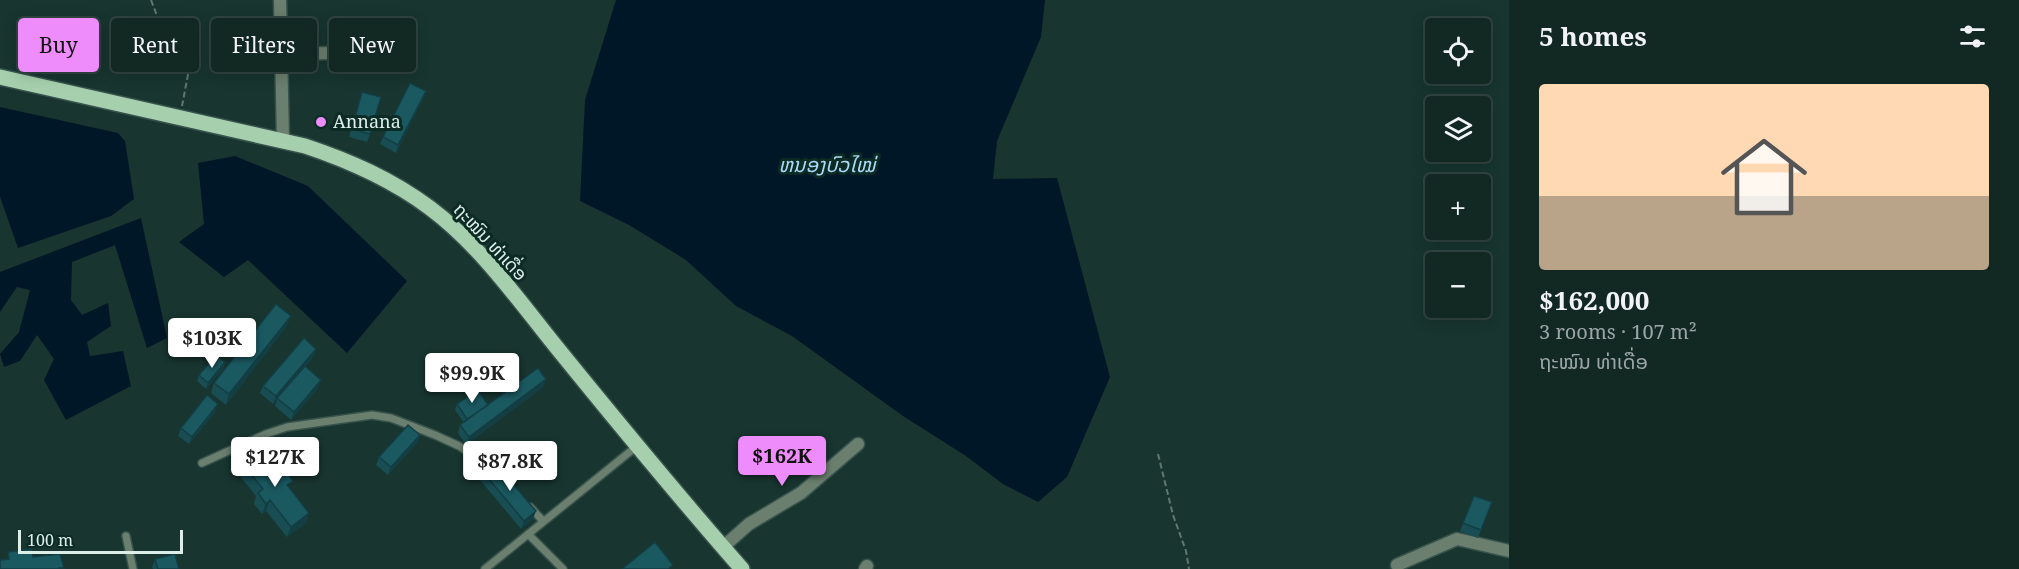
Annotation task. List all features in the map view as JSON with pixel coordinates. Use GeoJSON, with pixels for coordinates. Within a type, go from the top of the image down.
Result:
{"type":"FeatureCollection","features":[{"type":"Feature","properties":{"kind":"main road","name":"ຖະໝົນ ທ່າເດື່ອ"},"geometry":{"type":"LineString","coordinates":[[0,77],[283,140],[336,156],[370,171],[411,195],[455,229],[496,273],[637,446],[742,569]]}},
{"type":"Feature","properties":{"kind":"street"},"geometry":{"type":"LineString","coordinates":[[280,0],[280,18]]}},
{"type":"Feature","properties":{"kind":"street"},"geometry":{"type":"LineString","coordinates":[[281,72],[283,140]]}},
{"type":"Feature","properties":{"kind":"street"},"geometry":{"type":"LineString","coordinates":[[723,547],[749,524],[801,493],[858,444]]}},
{"type":"Feature","properties":{"kind":"street"},"geometry":{"type":"LineString","coordinates":[[1397,565],[1457,539],[1509,551]]}},
{"type":"Feature","properties":{"kind":"lane"},"geometry":{"type":"LineString","coordinates":[[202,463],[287,427],[372,415],[391,418],[459,446],[500,475]]}},
{"type":"Feature","properties":{"kind":"lane"},"geometry":{"type":"LineString","coordinates":[[485,569],[637,446]]}},
{"type":"Feature","properties":{"kind":"lane"},"geometry":{"type":"LineString","coordinates":[[522,498],[543,521]]}},
{"type":"Feature","properties":{"kind":"lane"},"geometry":{"type":"LineString","coordinates":[[528,534],[563,569]]}},
{"type":"Feature","properties":{"kind":"lane"},"geometry":{"type":"LineString","coordinates":[[126,536],[133,569]]}},
{"type":"Feature","properties":{"kind":"path"},"geometry":{"type":"LineString","coordinates":[[151,0],[156,13],[144,45],[190,64],[180,118]]}},
{"type":"Feature","properties":{"kind":"path"},"geometry":{"type":"LineString","coordinates":[[1158,454],[1189,569]]}},
{"type":"Feature","properties":{"kind":"water","name":"ຫນອງບົວໄໝ່"},"geometry":{"type":"Polygon","coordinates":[[[616,0],[1045,0],[1041,37],[997,141],[993,179],[1057,178],[1110,377],[1067,477],[1038,502],[1003,484],[792,336],[736,306],[686,260],[629,225],[580,201],[585,100],[616,0]]]}},
{"type":"Feature","properties":{"kind":"water"},"geometry":{"type":"Polygon","coordinates":[[[0,107],[118,133],[125,141],[134,199],[111,216],[18,248],[0,197],[0,107]]]}},
{"type":"Feature","properties":{"kind":"water"},"geometry":{"type":"Polygon","coordinates":[[[235,156],[308,186],[407,281],[347,353],[248,260],[224,277],[179,242],[204,224],[198,163],[235,156]]]}},
{"type":"Feature","properties":{"kind":"water"},"geometry":{"type":"Polygon","coordinates":[[[141,218],[167,338],[147,348],[115,245],[72,262],[71,300],[82,315],[108,303],[111,326],[87,342],[90,356],[123,351],[131,386],[66,420],[44,380],[54,359],[37,335],[20,361],[4,367],[0,354],[19,332],[30,290],[17,287],[0,312],[0,272],[141,218]]]}},
{"type":"Feature","properties":{"kind":"building"},"geometry":{"type":"Polygon","coordinates":[[[410,83],[426,91],[398,145],[383,137],[410,83]]]}},
{"type":"Feature","properties":{"kind":"building"},"geometry":{"type":"Polygon","coordinates":[[[362,92],[381,97],[370,134],[352,129],[362,92]]]}},
{"type":"Feature","properties":{"kind":"building"},"geometry":{"type":"Polygon","coordinates":[[[276,304],[291,316],[229,394],[214,383],[276,304]]]}},
{"type":"Feature","properties":{"kind":"building"},"geometry":{"type":"Polygon","coordinates":[[[304,338],[316,349],[276,396],[263,386],[304,338]]]}},
{"type":"Feature","properties":{"kind":"building"},"geometry":{"type":"Polygon","coordinates":[[[216,355],[225,362],[208,383],[199,375],[216,355]]]}},
{"type":"Feature","properties":{"kind":"building"},"geometry":{"type":"Polygon","coordinates":[[[305,366],[321,380],[294,412],[277,398],[305,366]]]}},
{"type":"Feature","properties":{"kind":"building"},"geometry":{"type":"Polygon","coordinates":[[[538,368],[546,379],[469,437],[460,425],[538,368]]]}},
{"type":"Feature","properties":{"kind":"building"},"geometry":{"type":"Polygon","coordinates":[[[478,390],[488,405],[467,419],[457,404],[478,390]]]}},
{"type":"Feature","properties":{"kind":"building"},"geometry":{"type":"Polygon","coordinates":[[[207,395],[218,404],[192,437],[181,428],[207,395]]]}},
{"type":"Feature","properties":{"kind":"building"},"geometry":{"type":"Polygon","coordinates":[[[408,425],[420,435],[391,467],[379,457],[408,425]]]}},
{"type":"Feature","properties":{"kind":"building"},"geometry":{"type":"Polygon","coordinates":[[[257,448],[280,477],[286,472],[293,481],[287,485],[309,513],[291,527],[270,500],[266,504],[258,493],[263,489],[240,461],[257,448]]]}},
{"type":"Feature","properties":{"kind":"building"},"geometry":{"type":"Polygon","coordinates":[[[495,463],[536,511],[524,521],[483,472],[495,463]]]}},
{"type":"Feature","properties":{"kind":"building"},"geometry":{"type":"Polygon","coordinates":[[[1474,496],[1492,502],[1481,530],[1463,523],[1474,496]]]}},
{"type":"Feature","properties":{"kind":"building"},"geometry":{"type":"Polygon","coordinates":[[[655,542],[673,565],[668,569],[622,569],[655,542]]]}},
{"type":"Feature","properties":{"kind":"building"},"geometry":{"type":"Polygon","coordinates":[[[32,549],[33,557],[60,554],[64,568],[0,569],[0,560],[9,559],[8,552],[32,549]]]}},
{"type":"Feature","properties":{"kind":"building"},"geometry":{"type":"Polygon","coordinates":[[[175,554],[179,569],[158,569],[155,559],[175,554]]]}},
{"type":"Feature","properties":{"kind":"place","name":"Annana"},"geometry":{"type":"Point","coordinates":[321,122]}}]}
